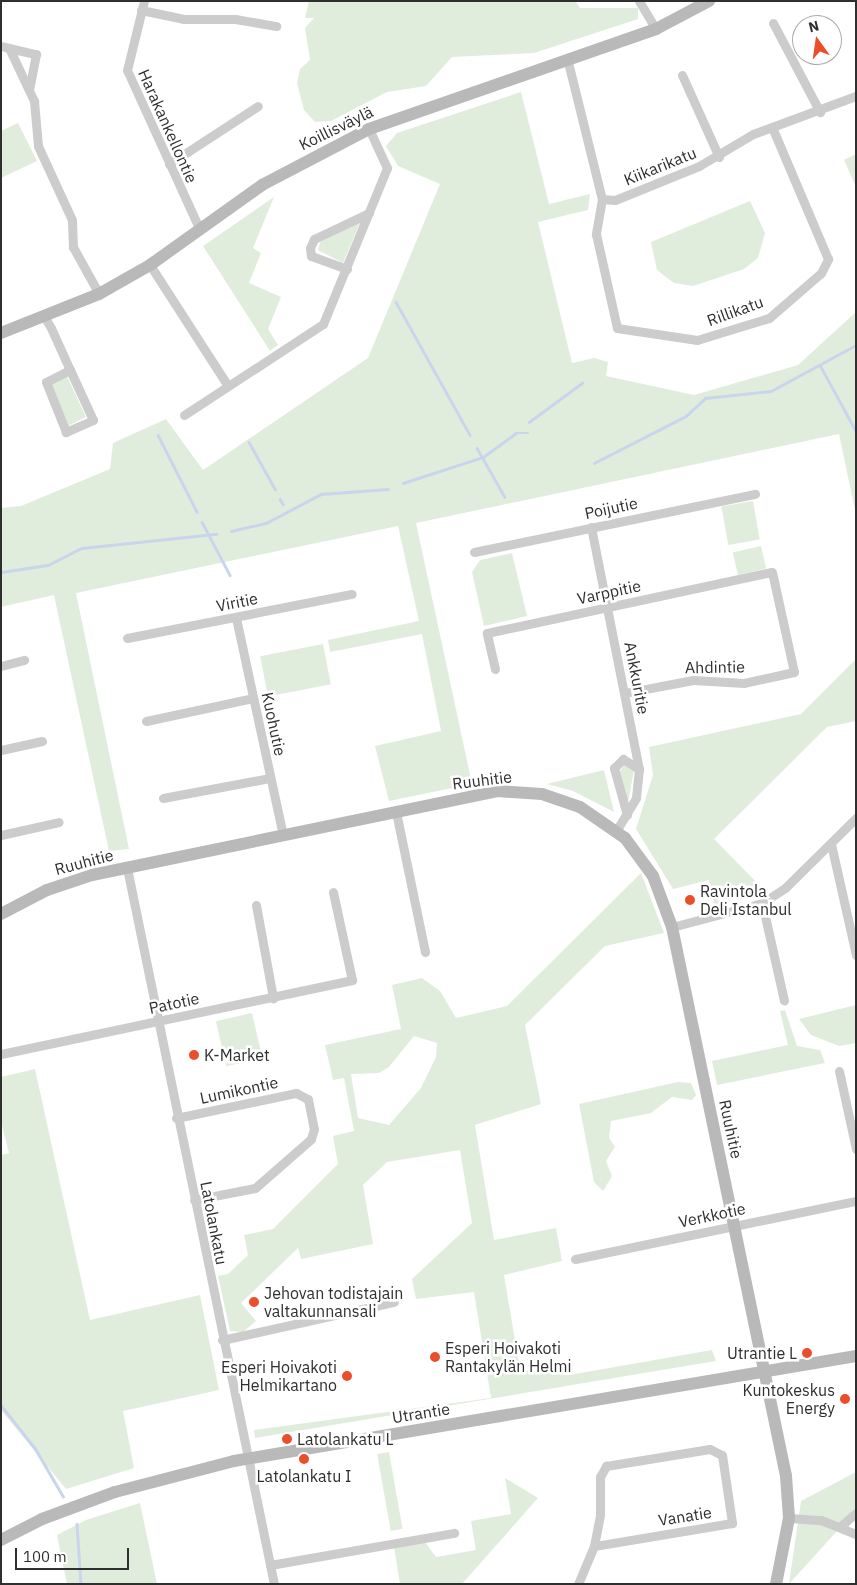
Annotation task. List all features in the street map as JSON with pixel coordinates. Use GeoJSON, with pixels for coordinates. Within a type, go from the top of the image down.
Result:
{"type":"FeatureCollection","features":[{"type":"Feature","properties":{"kind":"street"},"geometry":{"type":"LineString","coordinates":[[639,1],[656,29]]}},
{"type":"Feature","properties":{"kind":"street","name":"Koillisväylä"},"geometry":{"type":"LineString","coordinates":[[1,333],[45,318],[99,294],[150,265],[262,185],[369,129],[568,62],[656,29],[709,1]]}},
{"type":"Feature","properties":{"kind":"street"},"geometry":{"type":"LineString","coordinates":[[143,6],[184,20],[235,19],[276,26]]}},
{"type":"Feature","properties":{"kind":"street","name":"Harakankellontie"},"geometry":{"type":"LineString","coordinates":[[143,6],[127,70],[158,132],[169,164],[200,230]]}},
{"type":"Feature","properties":{"kind":"street"},"geometry":{"type":"LineString","coordinates":[[773,23],[820,112]]}},
{"type":"Feature","properties":{"kind":"street"},"geometry":{"type":"LineString","coordinates":[[5,47],[29,90],[37,118],[38,146],[72,220],[74,246],[99,294]]}},
{"type":"Feature","properties":{"kind":"street"},"geometry":{"type":"LineString","coordinates":[[5,47],[36,54],[29,90]]}},
{"type":"Feature","properties":{"kind":"street"},"geometry":{"type":"LineString","coordinates":[[568,62],[602,200]]}},
{"type":"Feature","properties":{"kind":"street"},"geometry":{"type":"LineString","coordinates":[[682,75],[719,158]]}},
{"type":"Feature","properties":{"kind":"street","name":"Kiikarikatu"},"geometry":{"type":"LineString","coordinates":[[602,200],[614,200],[719,158],[772,127],[820,112],[856,96]]}},
{"type":"Feature","properties":{"kind":"street"},"geometry":{"type":"LineString","coordinates":[[169,164],[258,106]]}},
{"type":"Feature","properties":{"kind":"street","name":"Rillikatu"},"geometry":{"type":"LineString","coordinates":[[602,200],[596,234],[617,328],[697,340],[768,318],[821,273],[828,259],[772,127]]}},
{"type":"Feature","properties":{"kind":"street"},"geometry":{"type":"LineString","coordinates":[[184,415],[323,324],[387,168],[369,129]]}},
{"type":"Feature","properties":{"kind":"street"},"geometry":{"type":"LineString","coordinates":[[347,269],[311,256],[310,248],[314,239],[369,213]]}},
{"type":"Feature","properties":{"kind":"street"},"geometry":{"type":"LineString","coordinates":[[150,265],[228,386]]}},
{"type":"Feature","properties":{"kind":"street"},"geometry":{"type":"LineString","coordinates":[[45,318],[70,370],[93,420],[66,432],[46,382],[70,370]]}},
{"type":"Feature","properties":{"kind":"street","name":"Poijutie"},"geometry":{"type":"LineString","coordinates":[[474,552],[755,494]]}},
{"type":"Feature","properties":{"kind":"street","name":"Ankkuritie"},"geometry":{"type":"LineString","coordinates":[[591,528],[639,770],[636,798],[616,831]]}},
{"type":"Feature","properties":{"kind":"street","name":"Varppitie"},"geometry":{"type":"LineString","coordinates":[[495,669],[488,634],[772,572]]}},
{"type":"Feature","properties":{"kind":"street","name":"Ahdintie"},"geometry":{"type":"LineString","coordinates":[[625,693],[692,680],[744,683],[794,672],[772,572]]}},
{"type":"Feature","properties":{"kind":"street","name":"Viritie"},"geometry":{"type":"LineString","coordinates":[[127,638],[352,594]]}},
{"type":"Feature","properties":{"kind":"street","name":"Kuohutie"},"geometry":{"type":"LineString","coordinates":[[236,618],[283,836]]}},
{"type":"Feature","properties":{"kind":"street"},"geometry":{"type":"LineString","coordinates":[[1,666],[24,660]]}},
{"type":"Feature","properties":{"kind":"street"},"geometry":{"type":"LineString","coordinates":[[146,721],[253,698]]}},
{"type":"Feature","properties":{"kind":"street"},"geometry":{"type":"LineString","coordinates":[[1,750],[42,741]]}},
{"type":"Feature","properties":{"kind":"street"},"geometry":{"type":"LineString","coordinates":[[627,815],[614,768],[622,759],[639,770]]}},
{"type":"Feature","properties":{"kind":"street"},"geometry":{"type":"LineString","coordinates":[[162,798],[270,778]]}},
{"type":"Feature","properties":{"kind":"street","name":"Ruuhitie"},"geometry":{"type":"LineString","coordinates":[[1,914],[47,890],[127,868],[396,812],[520,791],[580,808],[616,831],[653,876],[672,927],[786,1476],[788,1518],[776,1584]]}},
{"type":"Feature","properties":{"kind":"street"},"geometry":{"type":"LineString","coordinates":[[396,812],[425,952]]}},
{"type":"Feature","properties":{"kind":"street"},"geometry":{"type":"LineString","coordinates":[[672,927],[762,903],[831,844],[856,818]]}},
{"type":"Feature","properties":{"kind":"street"},"geometry":{"type":"LineString","coordinates":[[1,835],[59,822]]}},
{"type":"Feature","properties":{"kind":"street"},"geometry":{"type":"LineString","coordinates":[[831,844],[856,955]]}},
{"type":"Feature","properties":{"kind":"street","name":"Latolankatu"},"geometry":{"type":"LineString","coordinates":[[127,868],[156,1023],[274,1584]]}},
{"type":"Feature","properties":{"kind":"street","name":"Patotie"},"geometry":{"type":"LineString","coordinates":[[1,1054],[156,1023],[352,980],[333,892]]}},
{"type":"Feature","properties":{"kind":"street"},"geometry":{"type":"LineString","coordinates":[[762,903],[784,1001]]}},
{"type":"Feature","properties":{"kind":"street"},"geometry":{"type":"LineString","coordinates":[[256,904],[274,998]]}},
{"type":"Feature","properties":{"kind":"street"},"geometry":{"type":"LineString","coordinates":[[839,1071],[856,1149]]}},
{"type":"Feature","properties":{"kind":"street","name":"Lumikontie"},"geometry":{"type":"LineString","coordinates":[[176,1118],[296,1093],[308,1099],[314,1129],[311,1139],[255,1188],[194,1200]]}},
{"type":"Feature","properties":{"kind":"street","name":"Verkkotie"},"geometry":{"type":"LineString","coordinates":[[575,1259],[856,1201]]}},
{"type":"Feature","properties":{"kind":"street"},"geometry":{"type":"LineString","coordinates":[[222,1340],[394,1302]]}},
{"type":"Feature","properties":{"kind":"street","name":"Utrantie"},"geometry":{"type":"LineString","coordinates":[[1,1540],[42,1519],[115,1492],[246,1458],[856,1356]]}},
{"type":"Feature","properties":{"kind":"street","name":"Vanatie"},"geometry":{"type":"LineString","coordinates":[[710,1449],[722,1455],[732,1518],[726,1525],[594,1546],[600,1515],[600,1478],[606,1466],[710,1449]]}},
{"type":"Feature","properties":{"kind":"street"},"geometry":{"type":"LineString","coordinates":[[842,1525],[856,1513]]}},
{"type":"Feature","properties":{"kind":"street"},"geometry":{"type":"LineString","coordinates":[[788,1518],[842,1525],[856,1534]]}},
{"type":"Feature","properties":{"kind":"street"},"geometry":{"type":"LineString","coordinates":[[270,1565],[454,1533]]}},
{"type":"Feature","properties":{"kind":"street"},"geometry":{"type":"LineString","coordinates":[[578,1584],[594,1546]]}},
{"type":"Feature","properties":{"kind":"green space"},"geometry":{"type":"Polygon","coordinates":[[[309,1],[575,1],[580,8],[638,8],[638,19],[534,53],[452,57],[426,86],[387,92],[331,121],[315,122],[304,110],[297,83],[300,69],[310,60],[305,28],[314,18],[305,18],[309,1]]]}},
{"type":"Feature","properties":{"kind":"green space"},"geometry":{"type":"Polygon","coordinates":[[[521,92],[549,204],[590,194],[588,210],[538,222],[572,363],[594,358],[608,362],[606,376],[694,395],[798,365],[856,312],[856,515],[839,434],[416,523],[472,784],[389,801],[375,746],[441,731],[422,634],[330,652],[328,640],[419,621],[398,526],[76,593],[129,849],[109,851],[54,595],[1,607],[1,508],[21,506],[110,469],[113,443],[166,419],[203,470],[368,358],[440,184],[398,166],[386,146],[397,133],[521,92]]]}},
{"type":"Feature","properties":{"kind":"green space"},"geometry":{"type":"Polygon","coordinates":[[[18,123],[37,161],[1,178],[1,131],[18,123]]]}},
{"type":"Feature","properties":{"kind":"green space"},"geometry":{"type":"Polygon","coordinates":[[[856,154],[856,187],[844,160],[856,154]]]}},
{"type":"Feature","properties":{"kind":"green space"},"geometry":{"type":"Polygon","coordinates":[[[274,197],[253,248],[261,253],[249,283],[281,297],[268,329],[278,345],[270,351],[203,246],[274,197]]]}},
{"type":"Feature","properties":{"kind":"green space"},"geometry":{"type":"Polygon","coordinates":[[[750,201],[765,233],[758,258],[744,269],[693,286],[674,283],[657,270],[651,242],[750,201]]]}},
{"type":"Feature","properties":{"kind":"green space"},"geometry":{"type":"Polygon","coordinates":[[[361,220],[343,263],[318,250],[320,242],[361,220]]]}},
{"type":"Feature","properties":{"kind":"green space"},"geometry":{"type":"Polygon","coordinates":[[[67,376],[86,417],[68,426],[51,383],[67,376]]]}},
{"type":"Feature","properties":{"kind":"green space"},"geometry":{"type":"Polygon","coordinates":[[[753,501],[760,539],[728,545],[721,507],[753,501]]]}},
{"type":"Feature","properties":{"kind":"green space"},"geometry":{"type":"Polygon","coordinates":[[[761,546],[766,568],[738,575],[733,553],[761,546]]]}},
{"type":"Feature","properties":{"kind":"green space"},"geometry":{"type":"Polygon","coordinates":[[[512,553],[527,616],[484,626],[472,572],[480,560],[512,553]]]}},
{"type":"Feature","properties":{"kind":"green space"},"geometry":{"type":"Polygon","coordinates":[[[323,644],[331,684],[268,696],[260,656],[323,644]]]}},
{"type":"Feature","properties":{"kind":"green space"},"geometry":{"type":"Polygon","coordinates":[[[856,659],[856,721],[827,727],[714,839],[763,889],[714,905],[709,880],[673,889],[636,829],[653,775],[649,747],[801,714],[856,659]]]}},
{"type":"Feature","properties":{"kind":"green space"},"geometry":{"type":"Polygon","coordinates":[[[625,764],[634,770],[628,803],[618,774],[625,764]]]}},
{"type":"Feature","properties":{"kind":"green space"},"geometry":{"type":"Polygon","coordinates":[[[604,770],[614,812],[573,791],[547,784],[604,770]]]}},
{"type":"Feature","properties":{"kind":"green space"},"geometry":{"type":"Polygon","coordinates":[[[641,873],[664,933],[605,946],[525,1025],[541,1104],[475,1125],[494,1240],[556,1228],[562,1261],[504,1275],[520,1370],[569,1375],[712,1350],[716,1361],[255,1438],[254,1430],[491,1398],[474,1292],[416,1299],[412,1279],[472,1223],[460,1150],[387,1162],[363,1185],[373,1244],[301,1259],[298,1248],[241,1303],[256,1321],[243,1332],[230,1331],[218,1276],[228,1274],[248,1255],[244,1235],[273,1229],[338,1164],[333,1136],[354,1131],[344,1078],[333,1080],[325,1045],[401,1029],[392,985],[422,978],[440,991],[456,1018],[507,1006],[641,873]],[[414,1036],[389,1067],[379,1073],[351,1074],[358,1118],[389,1125],[421,1088],[436,1057],[437,1043],[414,1036]]]}},
{"type":"Feature","properties":{"kind":"green space"},"geometry":{"type":"Polygon","coordinates":[[[856,1005],[856,1043],[839,1046],[811,1035],[799,1019],[856,1005]]]}},
{"type":"Feature","properties":{"kind":"green space"},"geometry":{"type":"Polygon","coordinates":[[[785,1010],[797,1046],[820,1050],[825,1063],[717,1085],[712,1061],[788,1045],[780,1011],[785,1010]]]}},
{"type":"Feature","properties":{"kind":"green space"},"geometry":{"type":"Polygon","coordinates":[[[252,1013],[262,1058],[226,1066],[216,1021],[252,1013]]]}},
{"type":"Feature","properties":{"kind":"green space"},"geometry":{"type":"Polygon","coordinates":[[[35,1069],[90,1320],[200,1295],[219,1390],[123,1411],[134,1468],[66,1489],[1,1410],[1,1155],[9,1153],[1,1121],[1,1077],[35,1069]]]}},
{"type":"Feature","properties":{"kind":"green space"},"geometry":{"type":"Polygon","coordinates":[[[678,1082],[691,1083],[696,1095],[692,1100],[672,1097],[651,1113],[611,1121],[609,1138],[615,1147],[606,1161],[612,1176],[603,1191],[594,1182],[579,1104],[678,1082]]]}},
{"type":"Feature","properties":{"kind":"green space"},"geometry":{"type":"Polygon","coordinates":[[[389,1452],[403,1529],[391,1531],[377,1454],[389,1452]]]}},
{"type":"Feature","properties":{"kind":"green space"},"geometry":{"type":"Polygon","coordinates":[[[856,1472],[856,1510],[789,1584],[801,1501],[856,1472]]]}},
{"type":"Feature","properties":{"kind":"green space"},"geometry":{"type":"Polygon","coordinates":[[[505,1478],[538,1498],[462,1584],[400,1584],[394,1547],[425,1542],[436,1557],[476,1550],[471,1521],[511,1514],[505,1478]]]}},
{"type":"Feature","properties":{"kind":"green space"},"geometry":{"type":"Polygon","coordinates":[[[140,1503],[157,1584],[67,1584],[57,1535],[86,1520],[140,1503]]]}},
{"type":"Feature","properties":{"kind":"waterway"},"geometry":{"type":"LineString","coordinates":[[396,302],[470,435]]}},
{"type":"Feature","properties":{"kind":"waterway"},"geometry":{"type":"LineString","coordinates":[[594,463],[686,416],[705,398],[771,391],[856,345]]}},
{"type":"Feature","properties":{"kind":"waterway"},"geometry":{"type":"LineString","coordinates":[[820,365],[856,431]]}},
{"type":"Feature","properties":{"kind":"waterway"},"geometry":{"type":"LineString","coordinates":[[529,422],[582,383]]}},
{"type":"Feature","properties":{"kind":"waterway"},"geometry":{"type":"LineString","coordinates":[[403,483],[483,457],[516,433],[528,433]]}},
{"type":"Feature","properties":{"kind":"waterway"},"geometry":{"type":"LineString","coordinates":[[158,435],[197,512]]}},
{"type":"Feature","properties":{"kind":"waterway"},"geometry":{"type":"LineString","coordinates":[[249,442],[275,489]]}},
{"type":"Feature","properties":{"kind":"waterway"},"geometry":{"type":"LineString","coordinates":[[477,448],[505,497]]}},
{"type":"Feature","properties":{"kind":"waterway"},"geometry":{"type":"LineString","coordinates":[[231,531],[266,523],[321,494],[388,489]]}},
{"type":"Feature","properties":{"kind":"waterway"},"geometry":{"type":"LineString","coordinates":[[280,499],[283,504]]}},
{"type":"Feature","properties":{"kind":"waterway"},"geometry":{"type":"LineString","coordinates":[[202,522],[230,575]]}},
{"type":"Feature","properties":{"kind":"waterway"},"geometry":{"type":"LineString","coordinates":[[1,572],[48,565],[82,548],[216,534]]}},
{"type":"Feature","properties":{"kind":"waterway"},"geometry":{"type":"LineString","coordinates":[[1,1405],[35,1448],[63,1496]]}},
{"type":"Feature","properties":{"kind":"waterway"},"geometry":{"type":"LineString","coordinates":[[77,1524],[81,1584]]}},
{"type":"Feature","properties":{"kind":"place","name":"Ravintola Deli Istanbul"},"geometry":{"type":"Point","coordinates":[690,900]}},
{"type":"Feature","properties":{"kind":"place","name":"K-Market"},"geometry":{"type":"Point","coordinates":[194,1055]}},
{"type":"Feature","properties":{"kind":"place","name":"Jehovan todistajain valtakunnansali"},"geometry":{"type":"Point","coordinates":[254,1302]}},
{"type":"Feature","properties":{"kind":"place","name":"Utrantie L"},"geometry":{"type":"Point","coordinates":[807,1353]}},
{"type":"Feature","properties":{"kind":"place","name":"Esperi Hoivakoti Rantakylän Helmi"},"geometry":{"type":"Point","coordinates":[435,1357]}},
{"type":"Feature","properties":{"kind":"place","name":"Esperi Hoivakoti Helmikartano"},"geometry":{"type":"Point","coordinates":[347,1376]}},
{"type":"Feature","properties":{"kind":"place","name":"Kuntokeskus Energy"},"geometry":{"type":"Point","coordinates":[845,1399]}},
{"type":"Feature","properties":{"kind":"place","name":"Latolankatu L"},"geometry":{"type":"Point","coordinates":[287,1439]}},
{"type":"Feature","properties":{"kind":"place","name":"Latolankatu I"},"geometry":{"type":"Point","coordinates":[304,1459]}}]}
